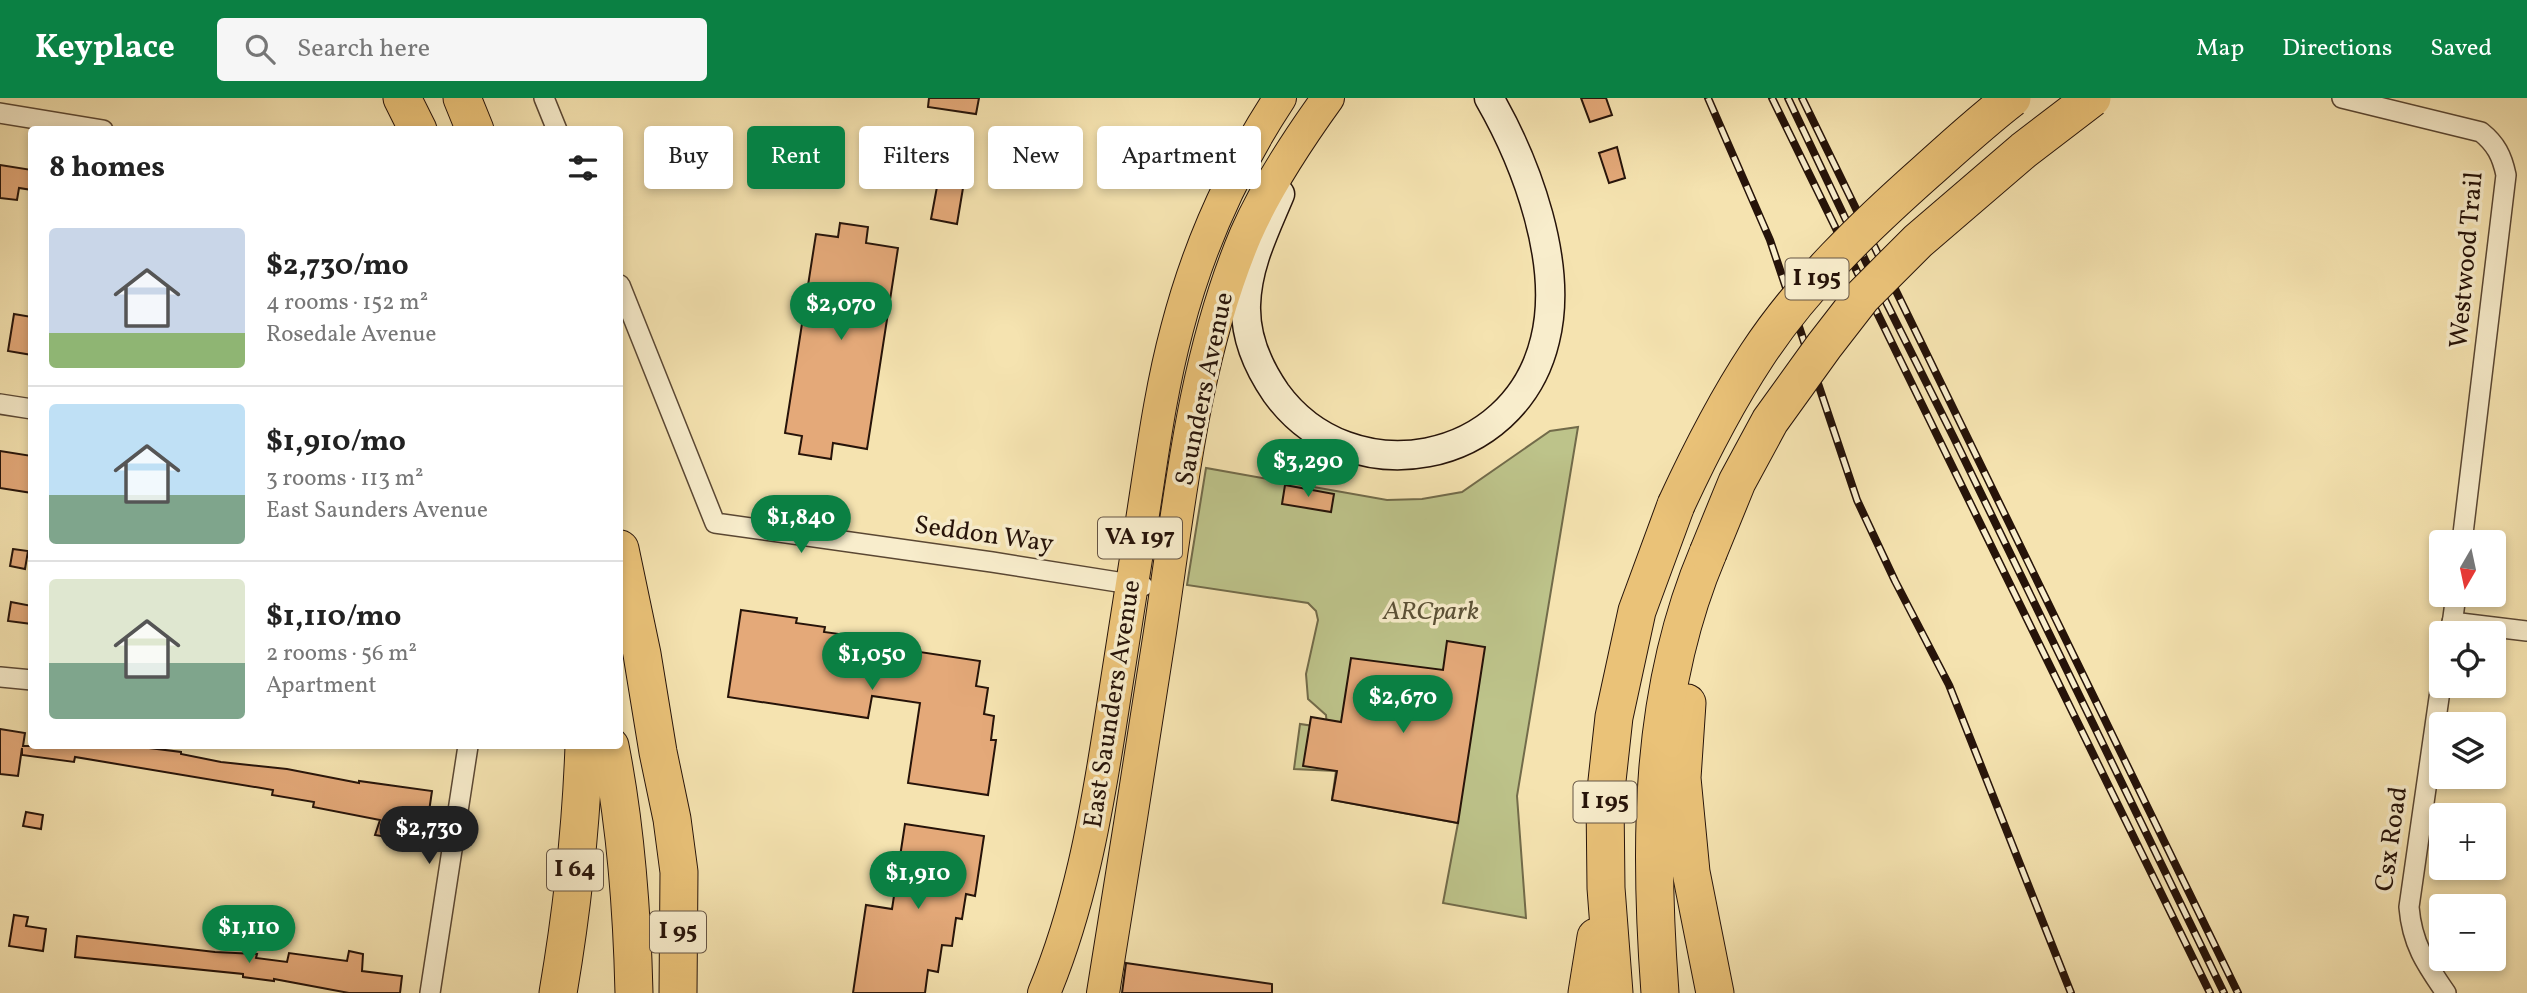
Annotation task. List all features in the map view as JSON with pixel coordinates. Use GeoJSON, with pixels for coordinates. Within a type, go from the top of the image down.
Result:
{"type":"FeatureCollection","features":[{"type":"Feature","properties":{"kind":"highway"},"geometry":{"type":"LineString","coordinates":[[402,98],[416,126]]}},
{"type":"Feature","properties":{"kind":"highway"},"geometry":{"type":"LineString","coordinates":[[462,98],[473,126]]}},
{"type":"Feature","properties":{"kind":"highway","name":"I 195"},"geometry":{"type":"LineString","coordinates":[[1614,993],[1606,888],[1605,799],[1614,717],[1637,611],[1676,505],[1706,441],[1758,353],[1820,275],[1851,240],[1984,119],[2012,98]]}},
{"type":"Feature","properties":{"kind":"highway","name":"I 195"},"geometry":{"type":"LineString","coordinates":[[1660,993],[1653,843],[1658,750],[1674,653],[1692,590],[1737,482],[1770,421],[1863,297],[1918,241],[2024,150],[2092,98]]}},
{"type":"Feature","properties":{"kind":"highway"},"geometry":{"type":"LineString","coordinates":[[1708,553],[1687,697],[1682,778],[1691,872],[1715,993]]}},
{"type":"Feature","properties":{"kind":"highway"},"geometry":{"type":"LineString","coordinates":[[623,563],[672,819],[678,872],[700,993]]}},
{"type":"Feature","properties":{"kind":"highway","name":"I 64"},"geometry":{"type":"LineString","coordinates":[[558,993],[567,939],[583,792],[584,749]]}},
{"type":"Feature","properties":{"kind":"highway","name":"I 95"},"geometry":{"type":"LineString","coordinates":[[611,749],[617,783],[632,920],[635,993]]}},
{"type":"Feature","properties":{"kind":"highway","name":"I 95"},"geometry":{"type":"LineString","coordinates":[[678,872],[678,993]]}},
{"type":"Feature","properties":{"kind":"highway"},"geometry":{"type":"LineString","coordinates":[[1587,993],[1606,888]]}},
{"type":"Feature","properties":{"kind":"main road","name":"East Saunders Avenue"},"geometry":{"type":"LineString","coordinates":[[1044,993],[1070,918],[1094,828],[1157,426],[1180,316],[1223,200],[1254,139],[1280,98]]}},
{"type":"Feature","properties":{"kind":"main road","name":"Saunders Avenue"},"geometry":{"type":"LineString","coordinates":[[1103,993],[1191,429],[1211,337],[1222,298],[1257,212],[1279,172],[1328,98]]}},
{"type":"Feature","properties":{"kind":"main road"},"geometry":{"type":"LineString","coordinates":[[1308,127],[1252,264],[1246,305],[1247,328],[1253,349],[1272,387],[1301,421],[1325,436],[1353,448],[1413,455],[1466,441],[1501,417],[1526,386],[1545,342],[1550,299],[1540,225],[1522,166],[1489,98]]}},
{"type":"Feature","properties":{"kind":"street"},"geometry":{"type":"LineString","coordinates":[[544,98],[555,126]]}},
{"type":"Feature","properties":{"kind":"street","name":"Westwood Trail"},"geometry":{"type":"LineString","coordinates":[[2342,98],[2481,132],[2497,147],[2503,160],[2506,175],[2463,530]]}},
{"type":"Feature","properties":{"kind":"street"},"geometry":{"type":"LineString","coordinates":[[0,113],[79,126]]}},
{"type":"Feature","properties":{"kind":"street","name":"Seddon Way"},"geometry":{"type":"LineString","coordinates":[[623,292],[716,523],[1167,590]]}},
{"type":"Feature","properties":{"kind":"street"},"geometry":{"type":"LineString","coordinates":[[0,404],[28,408]]}},
{"type":"Feature","properties":{"kind":"street"},"geometry":{"type":"LineString","coordinates":[[2506,630],[2527,631]]}},
{"type":"Feature","properties":{"kind":"street"},"geometry":{"type":"LineString","coordinates":[[0,677],[28,680]]}},
{"type":"Feature","properties":{"kind":"street","name":"Csx Road"},"geometry":{"type":"LineString","coordinates":[[2439,698],[2409,907],[2410,928],[2415,942],[2446,993]]}},
{"type":"Feature","properties":{"kind":"street"},"geometry":{"type":"LineString","coordinates":[[430,993],[468,749]]}},
{"type":"Feature","properties":{"kind":"green space","name":"ARCpark"},"geometry":{"type":"Polygon","coordinates":[[[1578,427],[1517,796],[1526,918],[1443,903],[1458,823],[1332,800],[1336,771],[1294,769],[1300,724],[1327,728],[1326,715],[1308,699],[1306,674],[1318,620],[1316,611],[1308,603],[1187,585],[1206,468],[1387,500],[1422,499],[1462,492],[1550,431],[1578,427]]]}},
{"type":"Feature","properties":{"kind":"building"},"geometry":{"type":"Polygon","coordinates":[[[929,98],[979,98],[976,114],[928,107],[929,98]]]}},
{"type":"Feature","properties":{"kind":"building"},"geometry":{"type":"Polygon","coordinates":[[[1581,98],[1606,98],[1612,115],[1590,122],[1581,98]]]}},
{"type":"Feature","properties":{"kind":"building"},"geometry":{"type":"Polygon","coordinates":[[[1617,147],[1625,178],[1609,183],[1599,153],[1617,147]]]}},
{"type":"Feature","properties":{"kind":"building"},"geometry":{"type":"Polygon","coordinates":[[[0,165],[28,169],[28,189],[19,188],[17,200],[0,198],[0,165]]]}},
{"type":"Feature","properties":{"kind":"building"},"geometry":{"type":"Polygon","coordinates":[[[937,189],[963,189],[957,224],[931,219],[937,189]]]}},
{"type":"Feature","properties":{"kind":"building"},"geometry":{"type":"Polygon","coordinates":[[[840,223],[868,227],[866,243],[898,248],[867,449],[833,443],[831,459],[799,454],[802,436],[785,433],[816,234],[838,237],[840,223]]]}},
{"type":"Feature","properties":{"kind":"building"},"geometry":{"type":"Polygon","coordinates":[[[14,314],[28,316],[28,354],[8,351],[14,314]]]}},
{"type":"Feature","properties":{"kind":"building"},"geometry":{"type":"Polygon","coordinates":[[[0,451],[28,455],[28,492],[0,488],[0,451]]]}},
{"type":"Feature","properties":{"kind":"building"},"geometry":{"type":"Polygon","coordinates":[[[1285,485],[1334,494],[1331,512],[1282,504],[1285,485]]]}},
{"type":"Feature","properties":{"kind":"building"},"geometry":{"type":"Polygon","coordinates":[[[13,549],[28,551],[25,569],[10,566],[13,549]]]}},
{"type":"Feature","properties":{"kind":"building"},"geometry":{"type":"Polygon","coordinates":[[[11,602],[28,605],[28,624],[8,621],[11,602]]]}},
{"type":"Feature","properties":{"kind":"building"},"geometry":{"type":"Polygon","coordinates":[[[741,610],[797,618],[796,623],[825,627],[824,632],[854,636],[853,642],[980,661],[976,686],[988,688],[984,714],[994,716],[991,740],[996,740],[988,795],[908,783],[920,703],[872,696],[868,718],[728,697],[741,610]]]}},
{"type":"Feature","properties":{"kind":"building"},"geometry":{"type":"Polygon","coordinates":[[[1447,641],[1485,647],[1458,823],[1332,800],[1337,771],[1303,766],[1311,717],[1341,722],[1351,658],[1443,670],[1447,641]]]}},
{"type":"Feature","properties":{"kind":"building"},"geometry":{"type":"Polygon","coordinates":[[[0,729],[25,733],[23,746],[28,746],[28,749],[157,749],[221,762],[432,791],[426,832],[413,830],[411,841],[375,835],[380,820],[313,807],[314,802],[272,795],[273,790],[75,757],[74,762],[22,755],[22,748],[18,776],[0,774],[0,729]]]}},
{"type":"Feature","properties":{"kind":"building"},"geometry":{"type":"Polygon","coordinates":[[[26,812],[43,815],[41,829],[23,826],[26,812]]]}},
{"type":"Feature","properties":{"kind":"building"},"geometry":{"type":"Polygon","coordinates":[[[905,824],[984,836],[975,896],[966,894],[962,919],[956,918],[952,946],[942,945],[938,972],[928,970],[925,993],[853,993],[866,905],[892,909],[905,824]]]}},
{"type":"Feature","properties":{"kind":"building"},"geometry":{"type":"Polygon","coordinates":[[[14,915],[28,917],[26,926],[46,929],[43,951],[9,946],[14,915]]]}},
{"type":"Feature","properties":{"kind":"building"},"geometry":{"type":"Polygon","coordinates":[[[77,936],[215,952],[257,954],[256,958],[287,962],[289,953],[347,961],[349,951],[363,954],[362,971],[402,976],[400,993],[349,993],[274,979],[243,977],[243,974],[75,957],[77,936]]]}},
{"type":"Feature","properties":{"kind":"building"},"geometry":{"type":"Polygon","coordinates":[[[1126,963],[1272,984],[1272,993],[1122,993],[1126,963]]]}},
{"type":"Feature","properties":{"kind":"railway"},"geometry":{"type":"LineString","coordinates":[[1708,98],[1770,240],[1857,500],[1949,685],[2071,993]]}},
{"type":"Feature","properties":{"kind":"railway"},"geometry":{"type":"LineString","coordinates":[[1772,98],[2210,993]]}},
{"type":"Feature","properties":{"kind":"railway"},"geometry":{"type":"LineString","coordinates":[[1788,98],[2224,993]]}},
{"type":"Feature","properties":{"kind":"railway"},"geometry":{"type":"LineString","coordinates":[[1802,98],[2238,993]]}}]}
